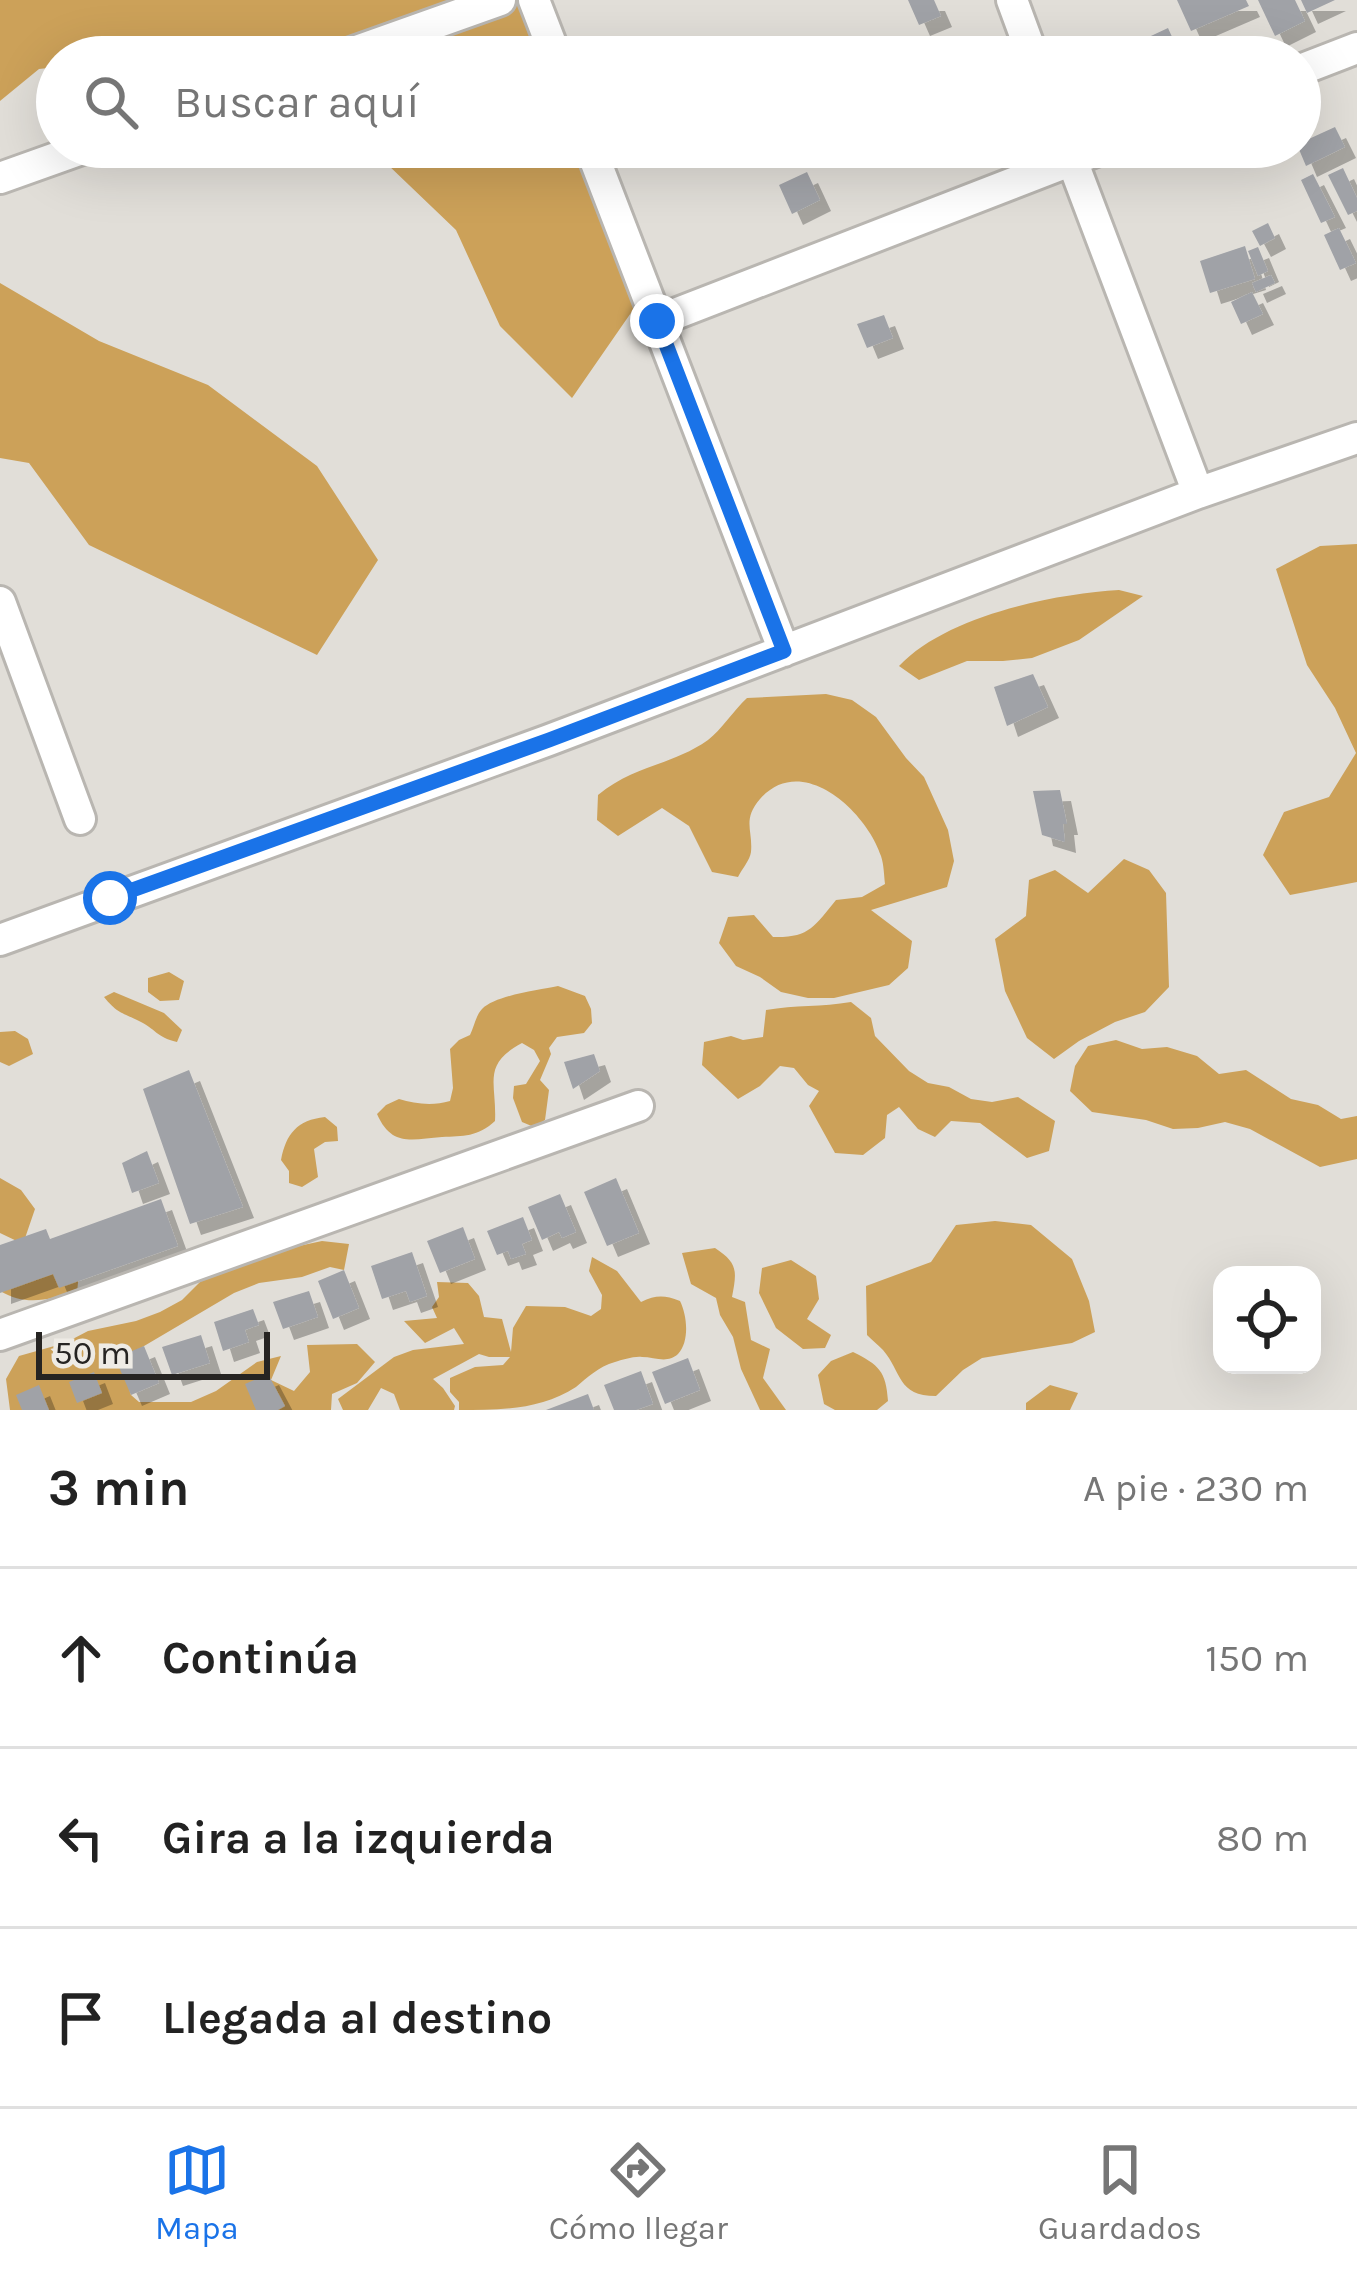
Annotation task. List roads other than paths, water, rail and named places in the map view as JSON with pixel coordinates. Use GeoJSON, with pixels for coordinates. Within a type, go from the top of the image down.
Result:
{"type":"FeatureCollection","features":[{"type":"Feature","properties":{"kind":"street"},"geometry":{"type":"LineString","coordinates":[[399,36],[500,0]]}},
{"type":"Feature","properties":{"kind":"street"},"geometry":{"type":"LineString","coordinates":[[534,0],[548,36]]}},
{"type":"Feature","properties":{"kind":"street"},"geometry":{"type":"LineString","coordinates":[[1012,0],[1025,36]]}},
{"type":"Feature","properties":{"kind":"street"},"geometry":{"type":"LineString","coordinates":[[1321,62],[1357,48]]}},
{"type":"Feature","properties":{"kind":"street"},"geometry":{"type":"LineString","coordinates":[[0,178],[36,165]]}},
{"type":"Feature","properties":{"kind":"street"},"geometry":{"type":"LineString","coordinates":[[598,168],[784,651]]}},
{"type":"Feature","properties":{"kind":"street"},"geometry":{"type":"LineString","coordinates":[[657,321],[1034,168]]}},
{"type":"Feature","properties":{"kind":"street"},"geometry":{"type":"LineString","coordinates":[[1074,168],[1198,493]]}},
{"type":"Feature","properties":{"kind":"street"},"geometry":{"type":"LineString","coordinates":[[0,940],[1357,438]]}},
{"type":"Feature","properties":{"kind":"street"},"geometry":{"type":"LineString","coordinates":[[0,602],[80,819]]}},
{"type":"Feature","properties":{"kind":"street"},"geometry":{"type":"LineString","coordinates":[[0,1335],[638,1106]]}}]}
